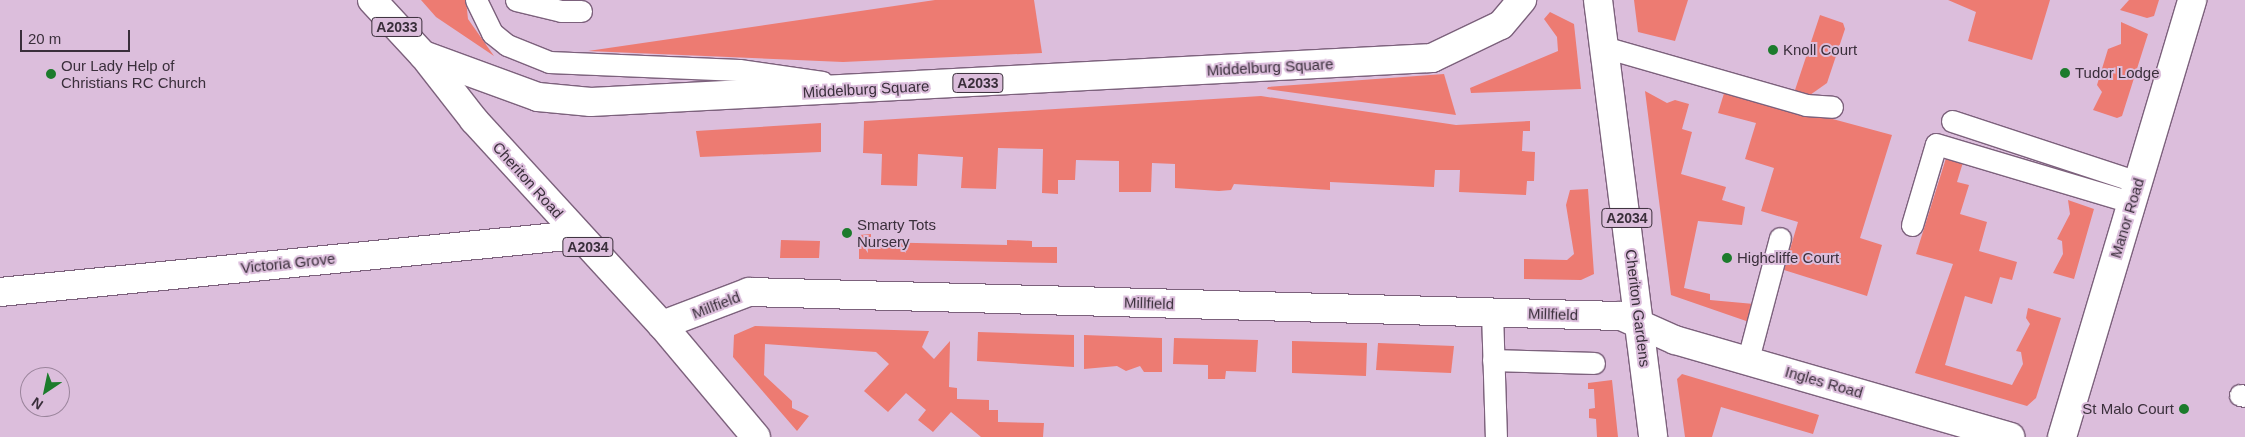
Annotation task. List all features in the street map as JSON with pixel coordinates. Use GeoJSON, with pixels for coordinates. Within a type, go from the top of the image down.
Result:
{"type":"FeatureCollection","features":[{"type":"Feature","properties":{"kind":"street","name":"Middelburg Square"},"geometry":{"type":"LineString","coordinates":[[372,0],[423,55],[538,97],[591,102],[869,89],[1432,58],[1501,25],[1522,0]]}},
{"type":"Feature","properties":{"kind":"street","name":"Cheriton Gardens"},"geometry":{"type":"LineString","coordinates":[[1598,0],[1640,321],[1653,437]]}},
{"type":"Feature","properties":{"kind":"street","name":"Manor Road"},"geometry":{"type":"LineString","coordinates":[[2062,437],[2192,0]]}},
{"type":"Feature","properties":{"kind":"street","name":"Cheriton Road"},"geometry":{"type":"LineString","coordinates":[[423,55],[474,120],[577,235],[662,325],[756,437]]}},
{"type":"Feature","properties":{"kind":"street","name":"Victoria Grove"},"geometry":{"type":"LineString","coordinates":[[0,292],[577,235]]}},
{"type":"Feature","properties":{"kind":"street","name":"Millfield"},"geometry":{"type":"LineString","coordinates":[[662,325],[749,292],[1621,316],[1640,321]]}},
{"type":"Feature","properties":{"kind":"street","name":"Ingles Road"},"geometry":{"type":"LineString","coordinates":[[1640,321],[1675,340],[2010,437]]}},
{"type":"Feature","properties":{"kind":"lane"},"geometry":{"type":"LineString","coordinates":[[476,0],[492,34],[507,45],[549,62],[739,70],[869,89]]}},
{"type":"Feature","properties":{"kind":"lane"},"geometry":{"type":"LineString","coordinates":[[516,0],[561,11],[581,11]]}},
{"type":"Feature","properties":{"kind":"lane"},"geometry":{"type":"LineString","coordinates":[[1604,48],[1806,104],[1832,107]]}},
{"type":"Feature","properties":{"kind":"lane"},"geometry":{"type":"LineString","coordinates":[[1952,122],[2135,192]]}},
{"type":"Feature","properties":{"kind":"lane"},"geometry":{"type":"LineString","coordinates":[[1912,225],[1936,144],[2135,192]]}},
{"type":"Feature","properties":{"kind":"lane"},"geometry":{"type":"LineString","coordinates":[[1748,360],[1780,238]]}},
{"type":"Feature","properties":{"kind":"lane"},"geometry":{"type":"LineString","coordinates":[[1492,312],[1496,437]]}},
{"type":"Feature","properties":{"kind":"lane"},"geometry":{"type":"LineString","coordinates":[[1493,360],[1594,363]]}},
{"type":"Feature","properties":{"kind":"shaded area"},"geometry":{"type":"Polygon","coordinates":[[[421,0],[466,0],[468,19],[494,56],[436,17],[421,0]]]}},
{"type":"Feature","properties":{"kind":"shaded area"},"geometry":{"type":"Polygon","coordinates":[[[935,0],[1034,0],[1042,53],[843,62],[588,51],[935,0]]]}},
{"type":"Feature","properties":{"kind":"shaded area"},"geometry":{"type":"Polygon","coordinates":[[[1634,0],[1688,0],[1675,41],[1638,32],[1634,0]]]}},
{"type":"Feature","properties":{"kind":"shaded area"},"geometry":{"type":"Polygon","coordinates":[[[1948,0],[2050,0],[2032,60],[1968,41],[1976,12],[1948,0]]]}},
{"type":"Feature","properties":{"kind":"shaded area"},"geometry":{"type":"Polygon","coordinates":[[[2129,0],[2159,0],[2154,16],[2147,18],[2120,10],[2129,0]]]}},
{"type":"Feature","properties":{"kind":"shaded area"},"geometry":{"type":"Polygon","coordinates":[[[1550,12],[1574,24],[1581,89],[1471,93],[1470,88],[1558,51],[1557,37],[1544,19],[1550,12]]]}},
{"type":"Feature","properties":{"kind":"shaded area"},"geometry":{"type":"Polygon","coordinates":[[[1820,15],[1843,23],[1845,29],[1827,83],[1810,95],[1794,93],[1820,15]]]}},
{"type":"Feature","properties":{"kind":"shaded area"},"geometry":{"type":"Polygon","coordinates":[[[2121,22],[2148,34],[2122,116],[2117,118],[2093,110],[2102,92],[2097,85],[2108,49],[2121,44],[2121,22]]]}},
{"type":"Feature","properties":{"kind":"shaded area"},"geometry":{"type":"Polygon","coordinates":[[[1444,74],[1456,115],[1267,89],[1268,87],[1444,74]]]}},
{"type":"Feature","properties":{"kind":"shaded area"},"geometry":{"type":"Polygon","coordinates":[[[1725,90],[1892,135],[1860,238],[1882,245],[1867,296],[1784,270],[1798,222],[1761,211],[1774,168],[1745,159],[1756,123],[1718,113],[1725,90]]]}},
{"type":"Feature","properties":{"kind":"shaded area"},"geometry":{"type":"Polygon","coordinates":[[[1645,91],[1667,103],[1675,100],[1689,104],[1682,129],[1692,132],[1681,174],[1726,187],[1722,200],[1745,207],[1742,225],[1698,221],[1684,288],[1710,294],[1710,300],[1754,304],[1749,322],[1671,295],[1645,91]]]}},
{"type":"Feature","properties":{"kind":"shaded area"},"geometry":{"type":"Polygon","coordinates":[[[1261,96],[1456,125],[1530,121],[1530,131],[1523,131],[1522,151],[1535,152],[1534,181],[1527,181],[1526,195],[1459,192],[1460,170],[1435,170],[1434,187],[1330,182],[1330,190],[1234,184],[1231,190],[1219,191],[1175,188],[1175,164],[1152,163],[1151,192],[1119,192],[1119,161],[1076,160],[1075,180],[1058,180],[1058,194],[1042,193],[1043,149],[998,148],[996,189],[961,188],[963,157],[918,154],[917,186],[881,185],[882,154],[863,153],[864,121],[1261,96]]]}},
{"type":"Feature","properties":{"kind":"shaded area"},"geometry":{"type":"Polygon","coordinates":[[[821,123],[821,152],[700,157],[696,131],[821,123]]]}},
{"type":"Feature","properties":{"kind":"shaded area"},"geometry":{"type":"Polygon","coordinates":[[[1947,155],[1964,159],[1957,182],[1969,185],[1960,214],[1987,222],[1979,251],[2017,262],[2012,280],[2000,277],[1992,304],[1965,296],[1945,365],[2012,385],[2023,364],[2021,352],[2016,351],[2030,324],[2026,318],[2028,308],[2061,318],[2036,398],[2027,406],[1915,373],[1953,264],[1916,254],[1947,155]]]}},
{"type":"Feature","properties":{"kind":"shaded area"},"geometry":{"type":"Polygon","coordinates":[[[1588,189],[1594,274],[1581,280],[1524,279],[1524,259],[1567,260],[1574,254],[1566,205],[1570,190],[1588,189]]]}},
{"type":"Feature","properties":{"kind":"shaded area"},"geometry":{"type":"Polygon","coordinates":[[[2068,200],[2094,209],[2074,279],[2053,273],[2063,254],[2062,241],[2057,239],[2070,214],[2068,200]]]}},
{"type":"Feature","properties":{"kind":"shaded area"},"geometry":{"type":"Polygon","coordinates":[[[871,234],[871,242],[1007,245],[1007,240],[1032,241],[1032,247],[1057,247],[1057,263],[859,259],[859,235],[871,234]]]}},
{"type":"Feature","properties":{"kind":"shaded area"},"geometry":{"type":"Polygon","coordinates":[[[781,240],[820,241],[819,258],[780,258],[781,240]]]}},
{"type":"Feature","properties":{"kind":"shaded area"},"geometry":{"type":"Polygon","coordinates":[[[755,326],[929,331],[922,347],[934,359],[950,341],[949,387],[957,388],[957,399],[989,400],[989,410],[998,410],[998,422],[1044,423],[1043,437],[981,437],[951,412],[933,432],[918,420],[926,410],[906,393],[888,412],[864,391],[889,364],[876,352],[765,344],[764,375],[792,401],[792,408],[809,416],[797,431],[733,357],[734,335],[755,326]]]}},
{"type":"Feature","properties":{"kind":"shaded area"},"geometry":{"type":"Polygon","coordinates":[[[978,332],[1074,335],[1074,367],[977,361],[978,332]]]}},
{"type":"Feature","properties":{"kind":"shaded area"},"geometry":{"type":"Polygon","coordinates":[[[1084,335],[1162,338],[1162,372],[1144,372],[1140,366],[1126,371],[1117,366],[1084,369],[1084,335]]]}},
{"type":"Feature","properties":{"kind":"shaded area"},"geometry":{"type":"Polygon","coordinates":[[[1174,338],[1258,340],[1256,372],[1226,371],[1225,379],[1208,379],[1208,365],[1173,364],[1174,338]]]}},
{"type":"Feature","properties":{"kind":"shaded area"},"geometry":{"type":"Polygon","coordinates":[[[1292,341],[1367,343],[1366,376],[1292,373],[1292,341]]]}},
{"type":"Feature","properties":{"kind":"shaded area"},"geometry":{"type":"Polygon","coordinates":[[[1378,343],[1454,346],[1451,373],[1376,370],[1378,343]]]}},
{"type":"Feature","properties":{"kind":"shaded area"},"geometry":{"type":"Polygon","coordinates":[[[1682,374],[1819,415],[1813,434],[1721,407],[1712,437],[1685,437],[1677,379],[1682,374]]]}},
{"type":"Feature","properties":{"kind":"shaded area"},"geometry":{"type":"Polygon","coordinates":[[[1612,380],[1618,437],[1597,437],[1596,419],[1589,418],[1589,409],[1595,408],[1594,389],[1588,389],[1588,383],[1612,380]]]}},
{"type":"Feature","properties":{"kind":"place","name":"Knoll Court"},"geometry":{"type":"Point","coordinates":[1773,50]}},
{"type":"Feature","properties":{"kind":"place","name":"Tudor Lodge"},"geometry":{"type":"Point","coordinates":[2065,73]}},
{"type":"Feature","properties":{"kind":"place","name":"Our Lady Help of Christians RC Church"},"geometry":{"type":"Point","coordinates":[51,74]}},
{"type":"Feature","properties":{"kind":"place","name":"Smarty Tots Nursery"},"geometry":{"type":"Point","coordinates":[847,233]}},
{"type":"Feature","properties":{"kind":"place","name":"Highcliffe Court"},"geometry":{"type":"Point","coordinates":[1727,258]}},
{"type":"Feature","properties":{"kind":"place","name":"St Malo Court"},"geometry":{"type":"Point","coordinates":[2184,409]}}]}
